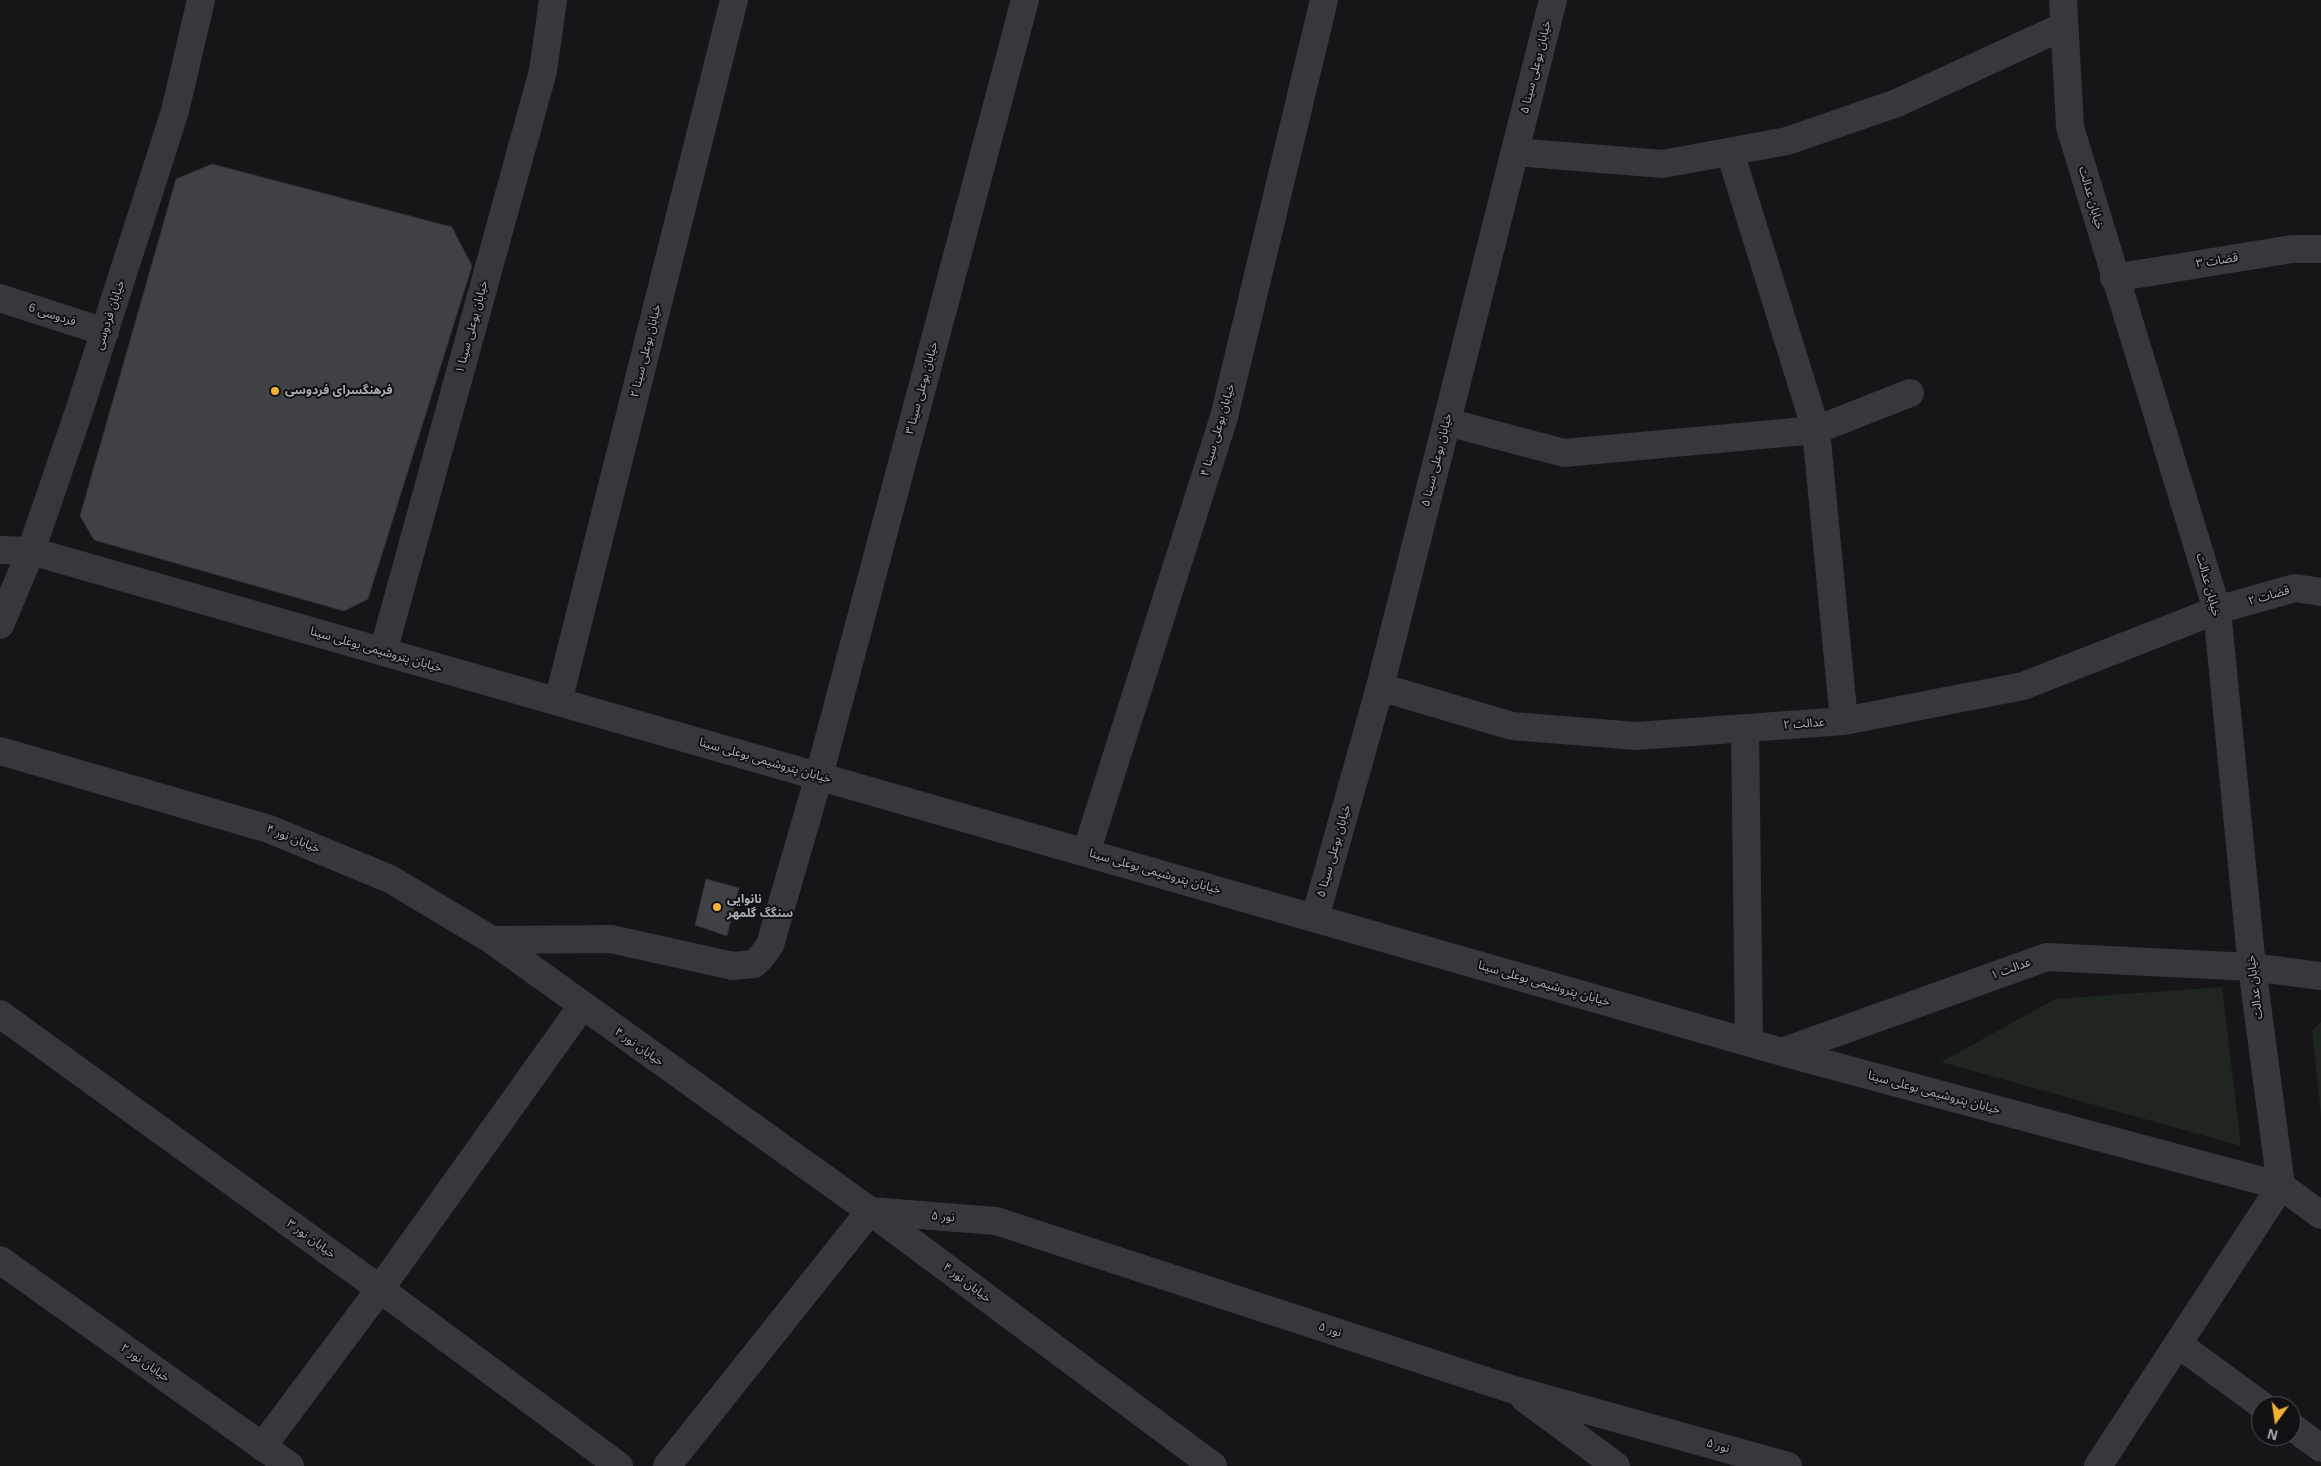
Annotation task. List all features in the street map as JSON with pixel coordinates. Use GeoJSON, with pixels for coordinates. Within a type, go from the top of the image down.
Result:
{"type":"FeatureCollection","features":[{"type":"Feature","properties":{"kind":"street","name":"خیابان فردوسی"},"geometry":{"type":"LineString","coordinates":[[0,625],[31,551],[105,332],[175,111],[201,0]]}},
{"type":"Feature","properties":{"kind":"street","name":"خیابان بوعلی سینا ۱"},"geometry":{"type":"LineString","coordinates":[[383,652],[542,71],[553,0]]}},
{"type":"Feature","properties":{"kind":"street","name":"خیابان بوعلی سینا ۲"},"geometry":{"type":"LineString","coordinates":[[558,702],[734,0]]}},
{"type":"Feature","properties":{"kind":"street","name":"خیابان بوعلی سینا ۳"},"geometry":{"type":"LineString","coordinates":[[492,940],[611,939],[733,966],[754,964],[770,945],[819,776],[1025,0]]}},
{"type":"Feature","properties":{"kind":"street","name":"خیابان بوعلی سینا ۴"},"geometry":{"type":"LineString","coordinates":[[1086,853],[1224,417],[1324,0]]}},
{"type":"Feature","properties":{"kind":"street","name":"خیابان بوعلی سینا ۵"},"geometry":{"type":"LineString","coordinates":[[1315,918],[1380,686],[1553,0]]}},
{"type":"Feature","properties":{"kind":"street"},"geometry":{"type":"LineString","coordinates":[[1515,152],[1663,164],[1787,141],[1897,103],[2064,13]]}},
{"type":"Feature","properties":{"kind":"street","name":"خیابان عدالت"},"geometry":{"type":"LineString","coordinates":[[2064,13],[2070,128],[2114,278],[2217,610],[2252,967],[2281,1186]]}},
{"type":"Feature","properties":{"kind":"street"},"geometry":{"type":"LineString","coordinates":[[1730,152],[1816,430],[1844,721]]}},
{"type":"Feature","properties":{"kind":"street","name":"قضات ۳"},"geometry":{"type":"LineString","coordinates":[[2114,278],[2292,250],[2321,249]]}},
{"type":"Feature","properties":{"kind":"street","name":"فردوسی 6"},"geometry":{"type":"LineString","coordinates":[[0,298],[105,332]]}},
{"type":"Feature","properties":{"kind":"street"},"geometry":{"type":"LineString","coordinates":[[1447,422],[1564,453],[1816,430],[1910,393]]}},
{"type":"Feature","properties":{"kind":"street","name":"خیابان پتروشیمی بوعلی سینا"},"geometry":{"type":"LineString","coordinates":[[0,550],[31,551],[1782,1052],[2281,1186],[2321,1214]]}},
{"type":"Feature","properties":{"kind":"street","name":"قضات ۲"},"geometry":{"type":"LineString","coordinates":[[2217,610],[2295,588],[2321,592]]}},
{"type":"Feature","properties":{"kind":"street","name":"عدالت ۲"},"geometry":{"type":"LineString","coordinates":[[1380,686],[1512,726],[1636,736],[1844,721],[2023,686],[2217,610]]}},
{"type":"Feature","properties":{"kind":"street"},"geometry":{"type":"LineString","coordinates":[[1745,728],[1749,1042]]}},
{"type":"Feature","properties":{"kind":"street","name":"خیابان نور ۴"},"geometry":{"type":"LineString","coordinates":[[0,751],[269,829],[390,879],[492,940],[870,1211],[1213,1466]]}},
{"type":"Feature","properties":{"kind":"street","name":"عدالت ۱"},"geometry":{"type":"LineString","coordinates":[[1782,1052],[2047,956],[2252,967],[2321,976]]}},
{"type":"Feature","properties":{"kind":"street"},"geometry":{"type":"LineString","coordinates":[[262,1446],[380,1289],[582,1006]]}},
{"type":"Feature","properties":{"kind":"street","name":"خیابان نور ۳"},"geometry":{"type":"LineString","coordinates":[[0,1014],[380,1289],[619,1466]]}},
{"type":"Feature","properties":{"kind":"street"},"geometry":{"type":"LineString","coordinates":[[2098,1466],[2281,1186]]}},
{"type":"Feature","properties":{"kind":"street"},"geometry":{"type":"LineString","coordinates":[[667,1466],[870,1211]]}},
{"type":"Feature","properties":{"kind":"street","name":"نور ۵"},"geometry":{"type":"LineString","coordinates":[[870,1211],[996,1221],[1511,1389],[1788,1466]]}},
{"type":"Feature","properties":{"kind":"street","name":"خیابان نور ۲"},"geometry":{"type":"LineString","coordinates":[[0,1260],[290,1466]]}},
{"type":"Feature","properties":{"kind":"street"},"geometry":{"type":"LineString","coordinates":[[2178,1344],[2251,1397]]}},
{"type":"Feature","properties":{"kind":"street"},"geometry":{"type":"LineString","coordinates":[[1511,1389],[1616,1466]]}},
{"type":"Feature","properties":{"kind":"street"},"geometry":{"type":"LineString","coordinates":[[2301,1433],[2321,1448]]}},
{"type":"Feature","properties":{"kind":"shaded area"},"geometry":{"type":"Polygon","coordinates":[[[2222,987],[2241,1146],[1941,1062],[2055,999],[2222,987]]]}},
{"type":"Feature","properties":{"kind":"shaded area"},"geometry":{"type":"Polygon","coordinates":[[[2321,1022],[2321,1115],[2312,1031],[2321,1022]]]}},
{"type":"Feature","properties":{"kind":"building","name":"فرهنگسرای فردوسی"},"geometry":{"type":"Polygon","coordinates":[[[212,164],[452,227],[472,266],[368,599],[344,611],[94,540],[80,516],[176,179],[212,164]]]}},
{"type":"Feature","properties":{"kind":"building","name":"نانوایی سنگگ گلمهر"},"geometry":{"type":"Polygon","coordinates":[[[706,879],[739,888],[727,936],[695,925],[706,879]]]}},
{"type":"Feature","properties":{"kind":"place","name":"فرهنگسرای فردوسی"},"geometry":{"type":"Point","coordinates":[275,391]}},
{"type":"Feature","properties":{"kind":"place","name":"نانوایی سنگگ گلمهر"},"geometry":{"type":"Point","coordinates":[717,907]}}]}
